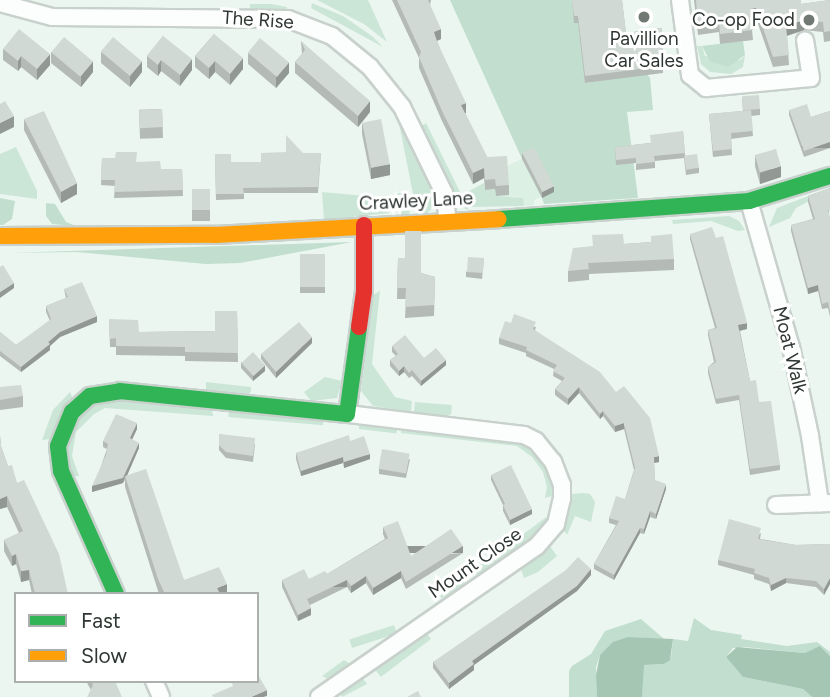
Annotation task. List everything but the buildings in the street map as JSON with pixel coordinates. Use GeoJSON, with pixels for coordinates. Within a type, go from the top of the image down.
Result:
{"type":"FeatureCollection","features":[{"type":"Feature","properties":{"kind":"street"},"geometry":{"type":"LineString","coordinates":[[680,0],[688,71],[693,79],[706,88],[811,78],[805,40]]}},
{"type":"Feature","properties":{"kind":"street","name":"The Rise"},"geometry":{"type":"LineString","coordinates":[[0,3],[52,18],[288,19],[332,36],[370,66],[402,107],[444,193],[447,222]]}},
{"type":"Feature","properties":{"kind":"street","name":"Crawley Lane"},"geometry":{"type":"LineString","coordinates":[[0,236],[215,235],[640,211],[748,201],[830,176]]}},
{"type":"Feature","properties":{"kind":"street","name":"Moat Walk"},"geometry":{"type":"LineString","coordinates":[[748,201],[791,348],[825,503],[776,505]]}},
{"type":"Feature","properties":{"kind":"street"},"geometry":{"type":"LineString","coordinates":[[347,414],[364,291],[364,225]]}},
{"type":"Feature","properties":{"kind":"street","name":"Mount Close"},"geometry":{"type":"LineString","coordinates":[[115,592],[61,471],[58,446],[61,433],[80,403],[104,391],[347,414],[524,435],[536,441],[553,462],[562,485],[562,499],[556,524],[537,546],[319,697]]}},
{"type":"Feature","properties":{"kind":"shaded area"},"geometry":{"type":"Polygon","coordinates":[[[317,0],[368,0],[387,42],[364,24],[317,0]]]}},
{"type":"Feature","properties":{"kind":"shaded area"},"geometry":{"type":"Polygon","coordinates":[[[450,0],[572,0],[586,83],[647,74],[650,78],[653,110],[627,112],[638,198],[544,204],[542,198],[553,192],[534,153],[522,159],[450,0]]]}},
{"type":"Feature","properties":{"kind":"shaded area"},"geometry":{"type":"Polygon","coordinates":[[[312,3],[343,16],[383,47],[311,8],[312,3]]]}},
{"type":"Feature","properties":{"kind":"shaded area"},"geometry":{"type":"Polygon","coordinates":[[[250,4],[287,7],[286,13],[250,11],[250,4]]]}},
{"type":"Feature","properties":{"kind":"shaded area"},"geometry":{"type":"Polygon","coordinates":[[[743,41],[745,55],[728,67],[710,61],[702,46],[743,41]]]}},
{"type":"Feature","properties":{"kind":"shaded area"},"geometry":{"type":"Polygon","coordinates":[[[697,46],[702,46],[705,56],[740,60],[745,55],[743,67],[731,74],[710,72],[701,64],[697,46]]]}},
{"type":"Feature","properties":{"kind":"shaded area"},"geometry":{"type":"Polygon","coordinates":[[[397,113],[435,189],[436,203],[427,214],[417,214],[397,113]]]}},
{"type":"Feature","properties":{"kind":"shaded area"},"geometry":{"type":"Polygon","coordinates":[[[426,123],[469,210],[463,208],[455,198],[420,127],[426,123]]]}},
{"type":"Feature","properties":{"kind":"shaded area"},"geometry":{"type":"Polygon","coordinates":[[[16,147],[37,191],[37,199],[0,194],[0,154],[16,147]]]}},
{"type":"Feature","properties":{"kind":"shaded area"},"geometry":{"type":"Polygon","coordinates":[[[534,153],[554,192],[534,200],[534,205],[524,206],[522,198],[496,196],[493,167],[507,166],[534,153]]]}},
{"type":"Feature","properties":{"kind":"shaded area"},"geometry":{"type":"Polygon","coordinates":[[[484,183],[485,190],[495,189],[496,196],[523,198],[524,206],[472,207],[465,193],[484,183]]]}},
{"type":"Feature","properties":{"kind":"shaded area"},"geometry":{"type":"Polygon","coordinates":[[[322,192],[377,197],[387,195],[389,213],[324,220],[322,192]]]}},
{"type":"Feature","properties":{"kind":"shaded area"},"geometry":{"type":"Polygon","coordinates":[[[405,192],[410,213],[401,215],[396,194],[405,192]]]}},
{"type":"Feature","properties":{"kind":"shaded area"},"geometry":{"type":"Polygon","coordinates":[[[816,193],[817,197],[796,208],[790,218],[769,227],[777,208],[816,193]]]}},
{"type":"Feature","properties":{"kind":"shaded area"},"geometry":{"type":"Polygon","coordinates":[[[0,198],[15,201],[12,219],[3,225],[0,225],[0,198]]]}},
{"type":"Feature","properties":{"kind":"shaded area"},"geometry":{"type":"Polygon","coordinates":[[[46,203],[55,204],[66,222],[76,226],[52,224],[46,216],[46,203]]]}},
{"type":"Feature","properties":{"kind":"shaded area"},"geometry":{"type":"Polygon","coordinates":[[[729,216],[739,221],[745,230],[738,231],[711,221],[673,224],[672,220],[729,216]]]}},
{"type":"Feature","properties":{"kind":"shaded area"},"geometry":{"type":"Polygon","coordinates":[[[352,242],[240,263],[206,264],[77,252],[8,253],[352,242]]]}},
{"type":"Feature","properties":{"kind":"shaded area"},"geometry":{"type":"Polygon","coordinates":[[[380,291],[372,364],[395,397],[412,401],[411,412],[373,406],[361,391],[373,295],[380,291]]]}},
{"type":"Feature","properties":{"kind":"shaded area"},"geometry":{"type":"Polygon","coordinates":[[[325,377],[342,381],[337,398],[311,401],[304,392],[325,377]]]}},
{"type":"Feature","properties":{"kind":"shaded area"},"geometry":{"type":"Polygon","coordinates":[[[206,382],[251,387],[251,391],[249,395],[206,391],[206,382]]]}},
{"type":"Feature","properties":{"kind":"shaded area"},"geometry":{"type":"Polygon","coordinates":[[[70,392],[73,399],[52,439],[42,440],[53,410],[70,392]]]}},
{"type":"Feature","properties":{"kind":"shaded area"},"geometry":{"type":"Polygon","coordinates":[[[101,399],[211,406],[213,416],[105,408],[94,414],[76,432],[72,456],[79,476],[74,476],[65,454],[75,420],[101,399]]]}},
{"type":"Feature","properties":{"kind":"shaded area"},"geometry":{"type":"Polygon","coordinates":[[[415,402],[452,405],[451,414],[447,416],[414,412],[415,402]]]}},
{"type":"Feature","properties":{"kind":"shaded area"},"geometry":{"type":"Polygon","coordinates":[[[229,409],[324,417],[323,425],[228,417],[229,409]]]}},
{"type":"Feature","properties":{"kind":"shaded area"},"geometry":{"type":"Polygon","coordinates":[[[360,420],[398,425],[397,434],[359,429],[360,420]]]}},
{"type":"Feature","properties":{"kind":"shaded area"},"geometry":{"type":"Polygon","coordinates":[[[402,425],[508,435],[536,449],[552,470],[556,495],[545,498],[547,487],[543,472],[532,457],[517,446],[401,433],[402,425]]]}},
{"type":"Feature","properties":{"kind":"shaded area"},"geometry":{"type":"Polygon","coordinates":[[[571,494],[590,494],[595,502],[591,522],[575,516],[567,535],[563,529],[571,494]]]}},
{"type":"Feature","properties":{"kind":"shaded area"},"geometry":{"type":"Polygon","coordinates":[[[552,513],[549,523],[533,540],[480,577],[477,575],[474,570],[552,513]]]}},
{"type":"Feature","properties":{"kind":"shaded area"},"geometry":{"type":"Polygon","coordinates":[[[549,545],[557,556],[538,572],[524,578],[520,566],[549,545]]]}},
{"type":"Feature","properties":{"kind":"shaded area"},"geometry":{"type":"Polygon","coordinates":[[[462,578],[466,587],[434,601],[430,592],[462,578]]]}},
{"type":"Feature","properties":{"kind":"shaded area"},"geometry":{"type":"Polygon","coordinates":[[[694,618],[711,630],[742,635],[741,639],[787,646],[817,642],[830,652],[830,656],[821,647],[805,653],[745,647],[733,648],[726,657],[743,677],[803,689],[812,697],[642,697],[643,665],[664,664],[671,657],[673,639],[688,641],[694,618]]]}},
{"type":"Feature","properties":{"kind":"shaded area"},"geometry":{"type":"Polygon","coordinates":[[[641,619],[664,639],[628,637],[600,655],[596,667],[597,697],[569,697],[569,671],[572,666],[591,654],[605,631],[641,619]]]}},
{"type":"Feature","properties":{"kind":"shaded area"},"geometry":{"type":"Polygon","coordinates":[[[394,625],[397,634],[352,648],[349,640],[394,625]]]}},
{"type":"Feature","properties":{"kind":"shaded area"},"geometry":{"type":"Polygon","coordinates":[[[425,631],[431,639],[381,677],[375,669],[425,631]]]}},
{"type":"Feature","properties":{"kind":"shaded area"},"geometry":{"type":"Polygon","coordinates":[[[628,637],[673,639],[670,660],[664,664],[644,665],[642,697],[597,697],[596,675],[600,655],[613,642],[628,637]]]}},
{"type":"Feature","properties":{"kind":"shaded area"},"geometry":{"type":"Polygon","coordinates":[[[820,646],[830,656],[830,697],[812,697],[803,689],[743,677],[726,657],[737,647],[805,653],[820,646]]]}},
{"type":"Feature","properties":{"kind":"shaded area"},"geometry":{"type":"Polygon","coordinates":[[[344,660],[352,665],[330,680],[322,676],[344,660]]]}},
{"type":"Feature","properties":{"kind":"shaded area"},"geometry":{"type":"Polygon","coordinates":[[[361,676],[367,684],[342,697],[338,691],[361,676]]]}},
{"type":"Feature","properties":{"kind":"traffic: fast"},"geometry":{"type":"LineString","coordinates":[[499,219],[749,201],[830,176]]}},
{"type":"Feature","properties":{"kind":"traffic: fast"},"geometry":{"type":"LineString","coordinates":[[115,592],[61,471],[58,446],[72,412],[90,396],[120,391],[347,414],[359,327]]}},
{"type":"Feature","properties":{"kind":"traffic: slow"},"geometry":{"type":"LineString","coordinates":[[0,236],[215,235],[499,219]]}},
{"type":"Feature","properties":{"kind":"traffic: jam"},"geometry":{"type":"LineString","coordinates":[[359,327],[364,291],[364,225]]}},
{"type":"Feature","properties":{"kind":"place","name":"Pavillion Car Sales"},"geometry":{"type":"Point","coordinates":[644,17]}},
{"type":"Feature","properties":{"kind":"place","name":"Co-op Food"},"geometry":{"type":"Point","coordinates":[809,20]}}]}
